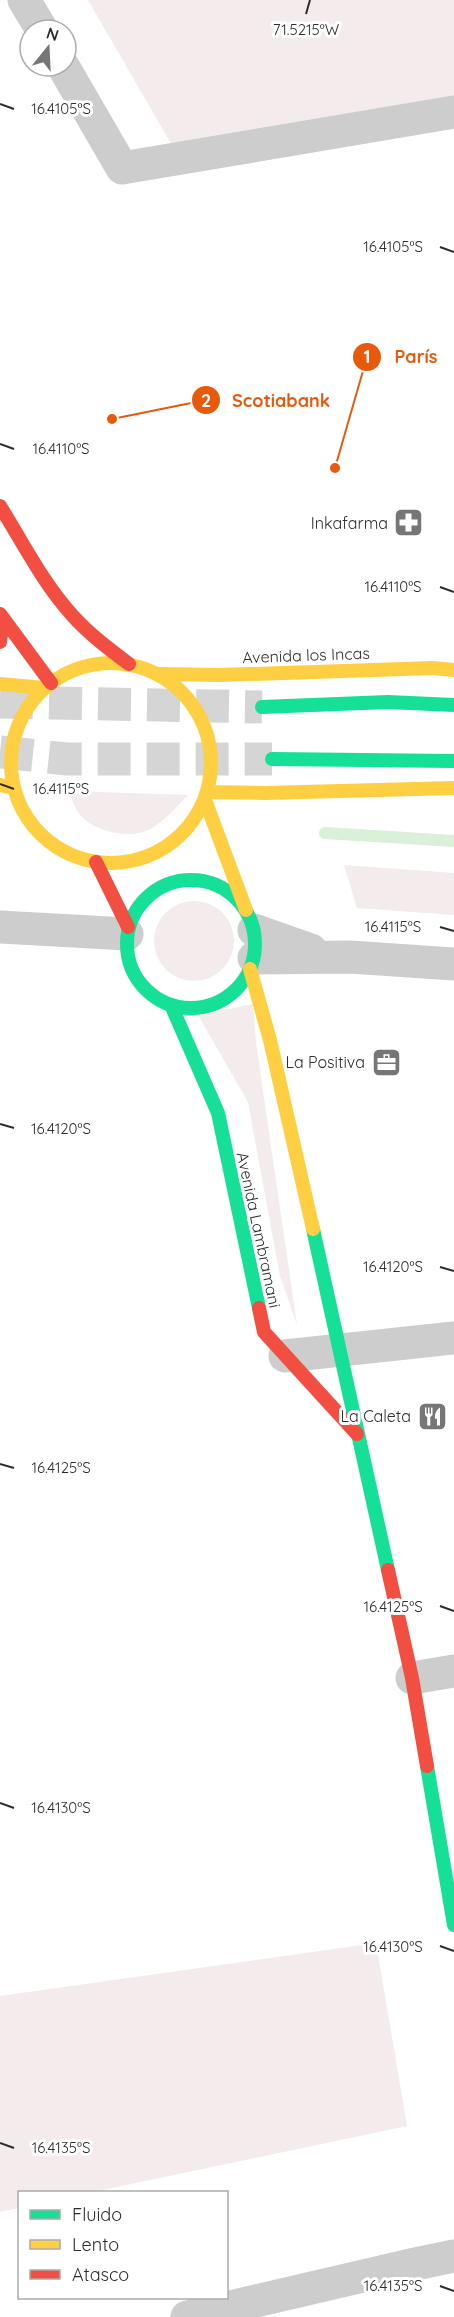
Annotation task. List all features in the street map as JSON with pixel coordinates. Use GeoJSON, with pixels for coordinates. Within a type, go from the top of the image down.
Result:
{"type":"FeatureCollection","features":[{"type":"Feature","properties":{"kind":"main road"},"geometry":{"type":"LineString","coordinates":[[0,506],[42,577],[67,609],[96,639],[129,664]]}},
{"type":"Feature","properties":{"kind":"main road"},"geometry":{"type":"LineString","coordinates":[[2,616],[47,686]]}},
{"type":"Feature","properties":{"kind":"main road"},"geometry":{"type":"LineString","coordinates":[[0,642],[2,616]]}},
{"type":"Feature","properties":{"kind":"main road"},"geometry":{"type":"LineString","coordinates":[[102,663],[129,664],[158,674],[181,690],[198,712],[209,738],[212,765],[207,796],[192,824],[172,843],[149,855],[123,863],[96,862],[68,853],[44,837],[7,787],[15,734],[26,709],[47,686],[75,669],[102,663]]}},
{"type":"Feature","properties":{"kind":"main road","name":"Avenida los Incas"},"geometry":{"type":"LineString","coordinates":[[158,674],[220,675],[421,668],[454,670]]}},
{"type":"Feature","properties":{"kind":"main road"},"geometry":{"type":"LineString","coordinates":[[0,684],[47,686]]}},
{"type":"Feature","properties":{"kind":"main road"},"geometry":{"type":"LineString","coordinates":[[262,707],[388,702],[454,705]]}},
{"type":"Feature","properties":{"kind":"main road"},"geometry":{"type":"LineString","coordinates":[[273,759],[454,761]]}},
{"type":"Feature","properties":{"kind":"main road"},"geometry":{"type":"LineString","coordinates":[[207,796],[454,788]]}},
{"type":"Feature","properties":{"kind":"main road"},"geometry":{"type":"LineString","coordinates":[[207,796],[251,943],[270,1040],[341,1350],[357,1434],[412,1678],[454,1924]]}},
{"type":"Feature","properties":{"kind":"main road"},"geometry":{"type":"LineString","coordinates":[[96,862],[127,939],[135,977],[150,994],[171,1005],[190,1009],[209,1006],[226,998],[240,985],[251,943],[234,897],[215,884],[194,880],[172,882],[153,891],[137,907],[127,939]]}},
{"type":"Feature","properties":{"kind":"main road","name":"Avenida Lambramani"},"geometry":{"type":"LineString","coordinates":[[171,1005],[218,1113],[264,1332],[357,1434]]}},
{"type":"Feature","properties":{"kind":"street"},"geometry":{"type":"LineString","coordinates":[[24,0],[35,18]]}},
{"type":"Feature","properties":{"kind":"street"},"geometry":{"type":"LineString","coordinates":[[70,78],[122,168],[454,112]]}},
{"type":"Feature","properties":{"kind":"street"},"geometry":{"type":"LineString","coordinates":[[0,927],[127,939]]}},
{"type":"Feature","properties":{"kind":"street"},"geometry":{"type":"LineString","coordinates":[[251,943],[330,956],[454,964]]}},
{"type":"Feature","properties":{"kind":"street"},"geometry":{"type":"LineString","coordinates":[[285,1356],[454,1338]]}},
{"type":"Feature","properties":{"kind":"street"},"geometry":{"type":"LineString","coordinates":[[412,1678],[454,1671]]}},
{"type":"Feature","properties":{"kind":"street"},"geometry":{"type":"LineString","coordinates":[[187,2317],[406,2265],[454,2256]]}},
{"type":"Feature","properties":{"kind":"shaded area"},"geometry":{"type":"Polygon","coordinates":[[[88,0],[454,0],[454,102],[173,147],[88,0]]]}},
{"type":"Feature","properties":{"kind":"shaded area"},"geometry":{"type":"Polygon","coordinates":[[[69,791],[188,795],[155,826],[142,832],[124,834],[104,830],[87,822],[77,811],[69,791]]]}},
{"type":"Feature","properties":{"kind":"shaded area"},"geometry":{"type":"Polygon","coordinates":[[[344,865],[454,873],[454,915],[357,908],[344,865]]]}},
{"type":"Feature","properties":{"kind":"shaded area"},"geometry":{"type":"Polygon","coordinates":[[[194,901],[209,904],[222,913],[231,926],[234,941],[231,956],[222,969],[209,978],[194,981],[179,978],[166,969],[157,956],[154,941],[157,926],[166,913],[179,904],[194,901]]]}},
{"type":"Feature","properties":{"kind":"shaded area"},"geometry":{"type":"Polygon","coordinates":[[[253,1004],[256,1043],[297,1325],[280,1276],[248,1102],[198,1015],[253,1004]]]}},
{"type":"Feature","properties":{"kind":"shaded area"},"geometry":{"type":"Polygon","coordinates":[[[376,1943],[407,2126],[98,2191],[18,2191],[18,2208],[0,2212],[0,1996],[376,1943]]]}},
{"type":"Feature","properties":{"kind":"waterway"},"geometry":{"type":"LineString","coordinates":[[325,833],[454,841]]}},
{"type":"Feature","properties":{"kind":"tunnel"},"geometry":{"type":"LineString","coordinates":[[0,702],[262,707]]}},
{"type":"Feature","properties":{"kind":"tunnel"},"geometry":{"type":"LineString","coordinates":[[0,752],[67,759],[272,759]]}},
{"type":"Feature","properties":{"kind":"traffic: fast"},"geometry":{"type":"LineString","coordinates":[[262,707],[388,702],[454,705]]}},
{"type":"Feature","properties":{"kind":"traffic: fast"},"geometry":{"type":"LineString","coordinates":[[272,759],[454,761]]}},
{"type":"Feature","properties":{"kind":"traffic: fast"},"geometry":{"type":"LineString","coordinates":[[191,880],[215,885],[236,899],[250,920],[255,944],[250,968],[236,989],[215,1003],[191,1008],[167,1003],[146,989],[132,968],[127,944],[132,920],[146,899],[167,885],[191,880]]}},
{"type":"Feature","properties":{"kind":"traffic: fast"},"geometry":{"type":"LineString","coordinates":[[171,1005],[218,1113],[259,1308]]}},
{"type":"Feature","properties":{"kind":"traffic: fast"},"geometry":{"type":"LineString","coordinates":[[313,1229],[388,1570]]}},
{"type":"Feature","properties":{"kind":"traffic: fast"},"geometry":{"type":"LineString","coordinates":[[427,1766],[454,1925]]}},
{"type":"Feature","properties":{"kind":"traffic: slow"},"geometry":{"type":"LineString","coordinates":[[111,663],[140,667],[158,675],[182,692],[199,716],[207,734],[211,763],[207,792],[199,810],[182,834],[158,851],[140,859],[111,863],[82,859],[64,851],[40,834],[23,810],[15,792],[11,763],[15,734],[23,716],[40,692],[64,675],[82,667],[111,663]]}},
{"type":"Feature","properties":{"kind":"traffic: slow"},"geometry":{"type":"LineString","coordinates":[[158,674],[220,675],[433,668],[454,670]]}},
{"type":"Feature","properties":{"kind":"traffic: slow"},"geometry":{"type":"LineString","coordinates":[[0,684],[44,688]]}},
{"type":"Feature","properties":{"kind":"traffic: slow"},"geometry":{"type":"LineString","coordinates":[[0,785],[14,788]]}},
{"type":"Feature","properties":{"kind":"traffic: slow"},"geometry":{"type":"LineString","coordinates":[[208,792],[265,793],[454,788]]}},
{"type":"Feature","properties":{"kind":"traffic: slow"},"geometry":{"type":"LineString","coordinates":[[205,800],[246,910]]}},
{"type":"Feature","properties":{"kind":"traffic: slow"},"geometry":{"type":"LineString","coordinates":[[250,969],[270,1040],[313,1229]]}},
{"type":"Feature","properties":{"kind":"traffic: jam"},"geometry":{"type":"LineString","coordinates":[[0,506],[62,603],[92,635],[129,664]]}},
{"type":"Feature","properties":{"kind":"traffic: jam"},"geometry":{"type":"LineString","coordinates":[[0,614],[51,683]]}},
{"type":"Feature","properties":{"kind":"traffic: jam"},"geometry":{"type":"LineString","coordinates":[[0,642],[3,619]]}},
{"type":"Feature","properties":{"kind":"traffic: jam"},"geometry":{"type":"LineString","coordinates":[[96,862],[128,927]]}},
{"type":"Feature","properties":{"kind":"traffic: jam"},"geometry":{"type":"LineString","coordinates":[[259,1308],[264,1332],[357,1434]]}},
{"type":"Feature","properties":{"kind":"traffic: jam"},"geometry":{"type":"LineString","coordinates":[[388,1570],[412,1678],[427,1766]]}},
{"type":"Feature","properties":{"kind":"place","name":"Scotiabank"},"geometry":{"type":"Point","coordinates":[112,419]}},
{"type":"Feature","properties":{"kind":"place","name":"París"},"geometry":{"type":"Point","coordinates":[335,468]}},
{"type":"Feature","properties":{"kind":"place","name":"Inkafarma"},"geometry":{"type":"Point","coordinates":[409,523]}},
{"type":"Feature","properties":{"kind":"place","name":"La Positiva"},"geometry":{"type":"Point","coordinates":[386,1062]}},
{"type":"Feature","properties":{"kind":"place","name":"La Caleta"},"geometry":{"type":"Point","coordinates":[432,1416]}}]}
